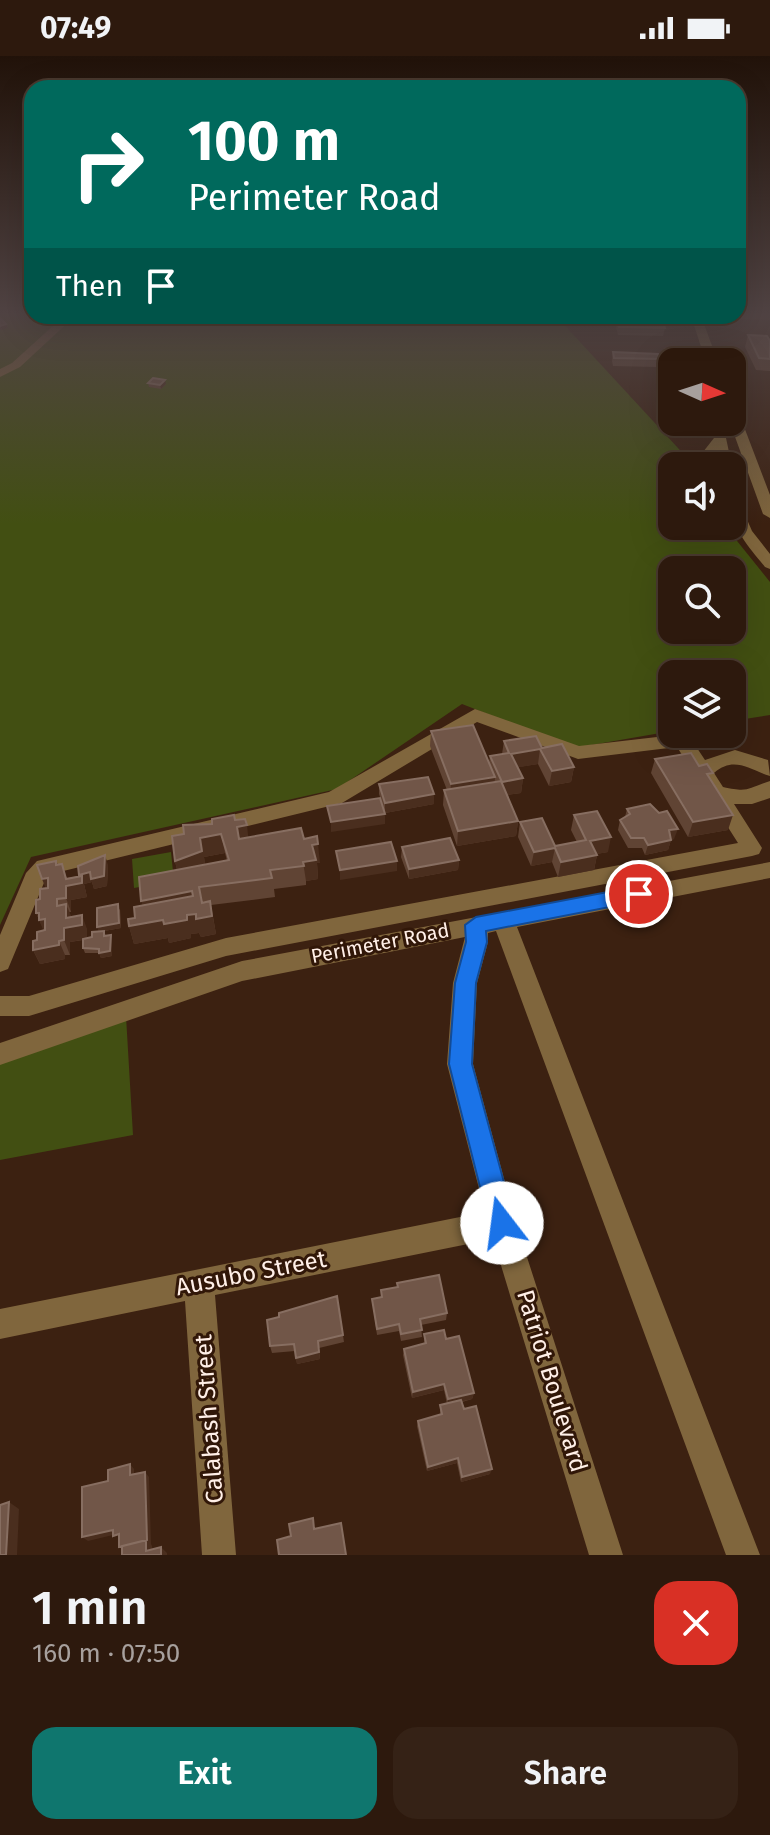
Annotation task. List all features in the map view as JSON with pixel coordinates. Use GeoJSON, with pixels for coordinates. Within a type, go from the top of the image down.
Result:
{"type":"FeatureCollection","features":[{"type":"Feature","properties":{"kind":"street"},"geometry":{"type":"LineString","coordinates":[[741,436],[769,512],[746,509]]}},
{"type":"Feature","properties":{"kind":"street"},"geometry":{"type":"LineString","coordinates":[[710,452],[720,438]]}},
{"type":"Feature","properties":{"kind":"street"},"geometry":{"type":"LineString","coordinates":[[720,438],[722,452]]}},
{"type":"Feature","properties":{"kind":"street"},"geometry":{"type":"LineString","coordinates":[[746,527],[770,564]]}},
{"type":"Feature","properties":{"kind":"street"},"geometry":{"type":"LineString","coordinates":[[0,962],[37,873],[45,867],[335,798],[475,715],[578,753],[682,740],[752,848],[226,947],[29,1006],[0,1006]]}},
{"type":"Feature","properties":{"kind":"street"},"geometry":{"type":"LineString","coordinates":[[703,772],[715,760],[731,756],[748,758],[770,769]]}},
{"type":"Feature","properties":{"kind":"street"},"geometry":{"type":"LineString","coordinates":[[717,793],[749,798],[763,795],[770,788]]}},
{"type":"Feature","properties":{"kind":"street","name":"Perimeter Road"},"geometry":{"type":"LineString","coordinates":[[0,1054],[242,971],[770,870]]}},
{"type":"Feature","properties":{"kind":"street"},"geometry":{"type":"LineString","coordinates":[[490,922],[743,1555]]}},
{"type":"Feature","properties":{"kind":"street","name":"Patriot Boulevard"},"geometry":{"type":"LineString","coordinates":[[490,922],[477,942],[465,983],[460,1064],[502,1223],[606,1555]]}},
{"type":"Feature","properties":{"kind":"street","name":"Ausubo Street"},"geometry":{"type":"LineString","coordinates":[[0,1324],[502,1223]]}},
{"type":"Feature","properties":{"kind":"street","name":"Calabash Street"},"geometry":{"type":"LineString","coordinates":[[199,1283],[219,1555]]}},
{"type":"Feature","properties":{"kind":"green space"},"geometry":{"type":"Polygon","coordinates":[[[0,384],[619,384],[658,426],[658,436],[667,436],[682,452],[658,452],[658,540],[736,540],[770,582],[770,715],[746,719],[746,660],[658,660],[658,733],[574,748],[462,704],[337,789],[31,857],[0,925],[0,384]]]}},
{"type":"Feature","properties":{"kind":"green space"},"geometry":{"type":"Polygon","coordinates":[[[171,852],[174,881],[134,888],[132,859],[171,852]]]}},
{"type":"Feature","properties":{"kind":"green space"},"geometry":{"type":"Polygon","coordinates":[[[126,1016],[133,1135],[0,1160],[0,1053],[126,1016]]]}},
{"type":"Feature","properties":{"kind":"building"},"geometry":{"type":"Polygon","coordinates":[[[473,725],[495,777],[451,784],[431,731],[473,725]]]}},
{"type":"Feature","properties":{"kind":"building"},"geometry":{"type":"Polygon","coordinates":[[[536,736],[542,748],[562,744],[574,767],[552,771],[540,749],[511,754],[523,778],[502,782],[490,756],[509,753],[504,741],[536,736]]]}},
{"type":"Feature","properties":{"kind":"building"},"geometry":{"type":"Polygon","coordinates":[[[691,753],[699,766],[707,764],[713,773],[707,774],[733,815],[693,822],[655,759],[691,753]]]}},
{"type":"Feature","properties":{"kind":"building"},"geometry":{"type":"Polygon","coordinates":[[[428,777],[434,794],[385,803],[379,784],[428,777]]]}},
{"type":"Feature","properties":{"kind":"building"},"geometry":{"type":"Polygon","coordinates":[[[501,781],[518,821],[458,831],[444,790],[501,781]]]}},
{"type":"Feature","properties":{"kind":"building"},"geometry":{"type":"Polygon","coordinates":[[[380,798],[385,814],[331,822],[327,806],[380,798]]]}},
{"type":"Feature","properties":{"kind":"building"},"geometry":{"type":"Polygon","coordinates":[[[650,804],[659,813],[667,811],[678,829],[669,830],[671,840],[648,845],[644,838],[631,838],[620,820],[630,814],[627,809],[650,804]]]}},
{"type":"Feature","properties":{"kind":"building"},"geometry":{"type":"Polygon","coordinates":[[[597,811],[611,837],[590,841],[597,855],[561,862],[555,848],[534,852],[520,822],[542,818],[555,846],[586,840],[574,815],[597,811]]]}},
{"type":"Feature","properties":{"kind":"building"},"geometry":{"type":"Polygon","coordinates":[[[234,815],[235,820],[245,819],[247,825],[237,827],[239,839],[301,828],[304,839],[317,836],[318,844],[312,845],[316,860],[303,862],[304,866],[270,870],[272,878],[199,887],[202,903],[210,901],[212,916],[196,919],[196,914],[187,915],[187,920],[164,924],[163,920],[129,926],[128,919],[135,918],[134,907],[193,896],[192,891],[141,901],[139,877],[229,860],[221,834],[200,838],[202,851],[175,861],[172,836],[184,834],[183,825],[212,824],[212,819],[234,815]]]}},
{"type":"Feature","properties":{"kind":"building"},"geometry":{"type":"Polygon","coordinates":[[[450,838],[459,860],[409,869],[402,847],[450,838]]]}},
{"type":"Feature","properties":{"kind":"building"},"geometry":{"type":"Polygon","coordinates":[[[391,842],[397,861],[340,870],[336,851],[391,842]]]}},
{"type":"Feature","properties":{"kind":"building"},"geometry":{"type":"Polygon","coordinates":[[[105,855],[104,876],[91,879],[90,872],[79,875],[78,866],[105,855]]]}},
{"type":"Feature","properties":{"kind":"building"},"geometry":{"type":"Polygon","coordinates":[[[56,861],[56,865],[62,864],[66,879],[82,876],[82,883],[66,886],[66,898],[57,899],[57,906],[66,904],[66,918],[82,915],[82,925],[64,928],[64,940],[59,941],[59,945],[33,950],[37,932],[45,930],[45,919],[39,920],[39,913],[36,913],[36,900],[40,899],[40,889],[48,888],[48,878],[42,879],[37,865],[56,861]]]}},
{"type":"Feature","properties":{"kind":"building"},"geometry":{"type":"Polygon","coordinates":[[[118,904],[119,923],[97,927],[97,908],[118,904]]]}},
{"type":"Feature","properties":{"kind":"building"},"geometry":{"type":"Polygon","coordinates":[[[104,931],[104,936],[111,935],[110,951],[99,953],[99,949],[83,948],[83,939],[92,937],[92,932],[104,931]]]}},
{"type":"Feature","properties":{"kind":"building"},"geometry":{"type":"Polygon","coordinates":[[[439,1275],[447,1313],[420,1319],[422,1330],[401,1334],[399,1324],[377,1329],[372,1299],[382,1297],[381,1290],[398,1287],[397,1283],[439,1275]]]}},
{"type":"Feature","properties":{"kind":"building"},"geometry":{"type":"Polygon","coordinates":[[[337,1296],[343,1335],[318,1341],[319,1352],[296,1358],[294,1344],[270,1346],[267,1320],[279,1317],[279,1313],[337,1296]]]}},
{"type":"Feature","properties":{"kind":"building"},"geometry":{"type":"Polygon","coordinates":[[[444,1330],[446,1339],[459,1336],[474,1393],[448,1399],[444,1384],[413,1392],[404,1349],[426,1343],[424,1334],[444,1330]]]}},
{"type":"Feature","properties":{"kind":"building"},"geometry":{"type":"Polygon","coordinates":[[[461,1400],[464,1409],[476,1406],[492,1469],[462,1477],[458,1458],[428,1467],[418,1421],[442,1414],[440,1405],[461,1400]]]}},
{"type":"Feature","properties":{"kind":"building"},"geometry":{"type":"Polygon","coordinates":[[[130,1464],[130,1475],[145,1472],[147,1540],[119,1547],[119,1534],[113,1536],[113,1530],[82,1537],[82,1487],[108,1481],[108,1470],[130,1464]]]}},
{"type":"Feature","properties":{"kind":"building"},"geometry":{"type":"Polygon","coordinates":[[[9,1502],[6,1555],[0,1555],[0,1505],[9,1502]]]}},
{"type":"Feature","properties":{"kind":"building"},"geometry":{"type":"Polygon","coordinates":[[[313,1518],[314,1529],[341,1523],[346,1555],[279,1555],[277,1540],[291,1536],[289,1524],[313,1518]]]}},
{"type":"Feature","properties":{"kind":"building"},"geometry":{"type":"Polygon","coordinates":[[[146,1540],[146,1551],[161,1547],[161,1555],[122,1555],[122,1546],[146,1540]]]}},
{"type":"Feature","properties":{"kind":"route"},"geometry":{"type":"LineString","coordinates":[[502,1223],[460,1064],[465,983],[477,942],[476,925],[639,894]]}}]}
